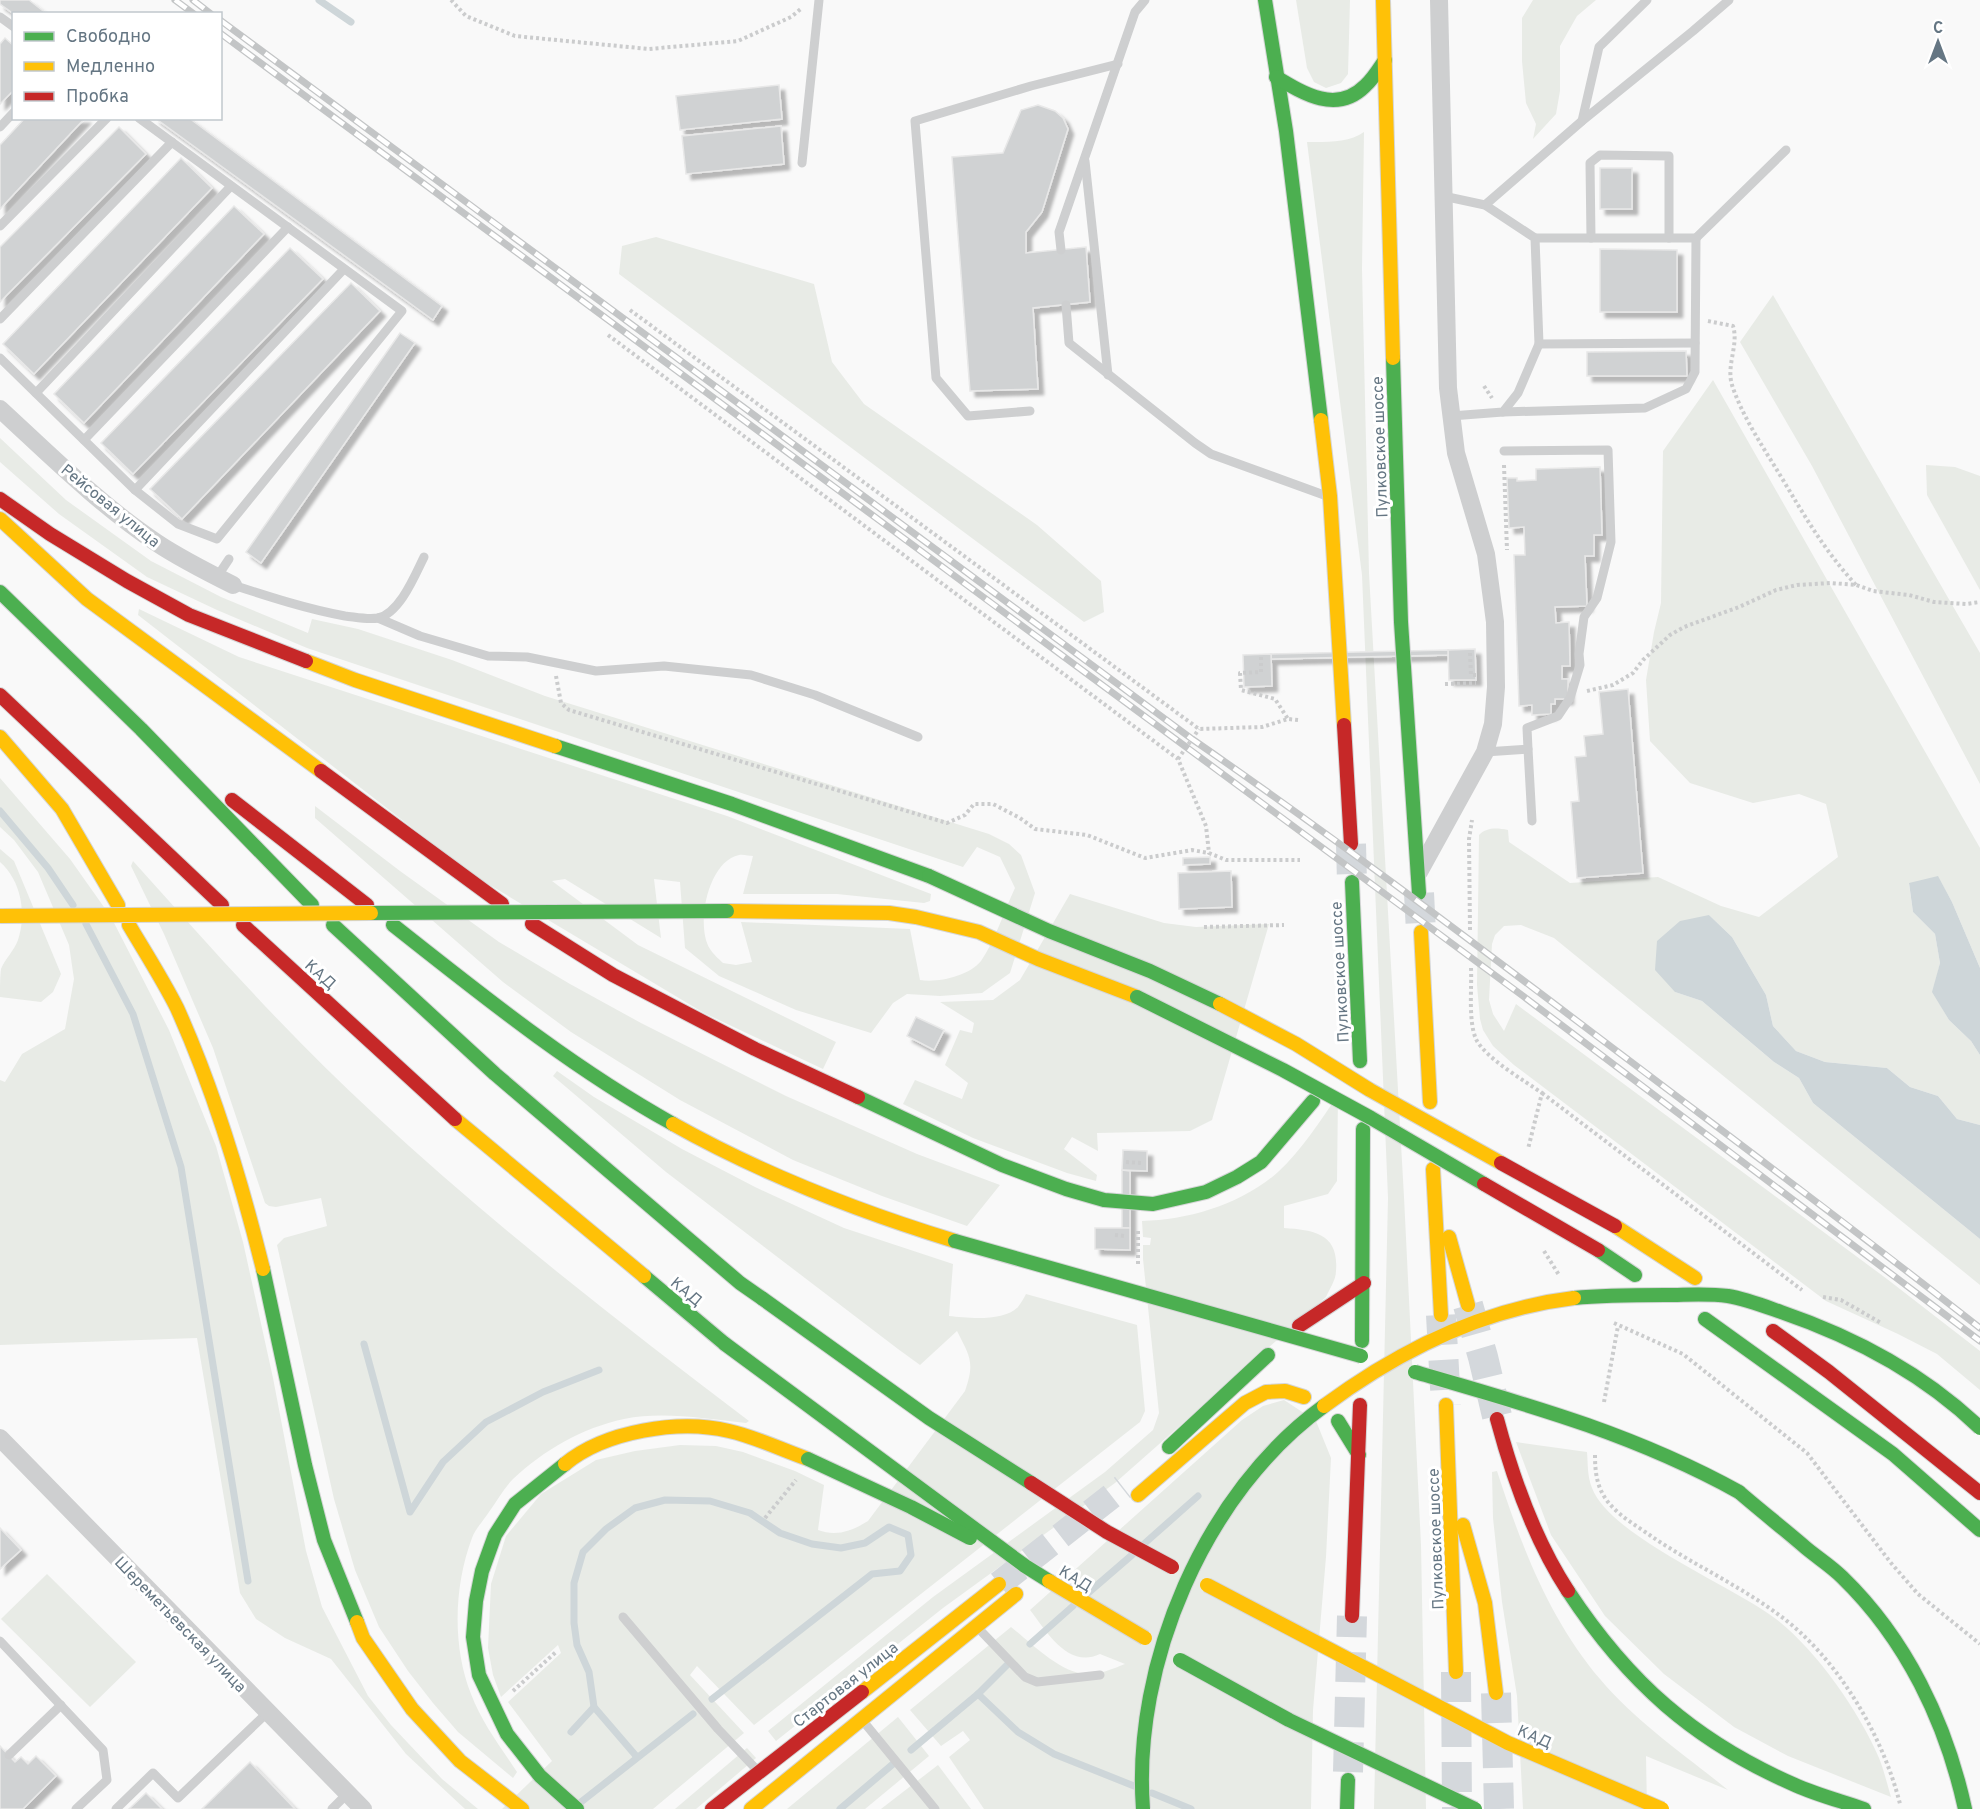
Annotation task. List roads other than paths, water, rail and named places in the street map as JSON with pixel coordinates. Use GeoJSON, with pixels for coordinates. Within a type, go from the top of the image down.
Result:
{"type":"FeatureCollection","features":[{"type":"Feature","properties":{"kind":"main road"},"geometry":{"type":"LineString","coordinates":[[1265,0],[1286,131],[1330,496],[1351,844]]}},
{"type":"Feature","properties":{"kind":"main road","name":"Пулковское шоссе"},"geometry":{"type":"LineString","coordinates":[[1383,0],[1401,622],[1419,893]]}},
{"type":"Feature","properties":{"kind":"main road"},"geometry":{"type":"LineString","coordinates":[[1276,77],[1319,100],[1334,102],[1350,97],[1366,86],[1384,60]]}},
{"type":"Feature","properties":{"kind":"main road"},"geometry":{"type":"LineString","coordinates":[[0,499],[50,534],[189,615],[355,680],[732,804],[929,876],[1049,932],[1150,971],[1296,1044],[1370,1090],[1615,1226],[1695,1278]]}},
{"type":"Feature","properties":{"kind":"main road"},"geometry":{"type":"LineString","coordinates":[[0,519],[87,599],[502,904]]}},
{"type":"Feature","properties":{"kind":"main road"},"geometry":{"type":"LineString","coordinates":[[0,592],[141,729],[312,905]]}},
{"type":"Feature","properties":{"kind":"main road"},"geometry":{"type":"LineString","coordinates":[[0,695],[222,905]]}},
{"type":"Feature","properties":{"kind":"main road"},"geometry":{"type":"LineString","coordinates":[[141,729],[367,905]]}},
{"type":"Feature","properties":{"kind":"main road"},"geometry":{"type":"LineString","coordinates":[[0,737],[62,809],[118,905]]}},
{"type":"Feature","properties":{"kind":"main road","name":"Пулковское шоссе"},"geometry":{"type":"LineString","coordinates":[[1352,882],[1360,1061]]}},
{"type":"Feature","properties":{"kind":"main road"},"geometry":{"type":"LineString","coordinates":[[0,916],[727,910],[889,913],[916,917],[979,932],[1038,959],[1137,997],[1283,1070],[1371,1118],[1598,1250],[1635,1275]]}},
{"type":"Feature","properties":{"kind":"main road"},"geometry":{"type":"LineString","coordinates":[[532,924],[613,975],[755,1049],[1002,1165],[1066,1190],[1104,1200],[1153,1204],[1206,1192],[1261,1162],[1313,1101]]}},
{"type":"Feature","properties":{"kind":"main road"},"geometry":{"type":"LineString","coordinates":[[129,925],[176,1007],[210,1089],[243,1188],[324,1540],[363,1638],[412,1709],[470,1770],[522,1809]]}},
{"type":"Feature","properties":{"kind":"main road","name":"КАД"},"geometry":{"type":"LineString","coordinates":[[243,925],[466,1129],[725,1344],[1025,1566],[1145,1638]]}},
{"type":"Feature","properties":{"kind":"main road"},"geometry":{"type":"LineString","coordinates":[[333,925],[495,1074],[740,1283],[929,1419],[1107,1532],[1172,1567]]}},
{"type":"Feature","properties":{"kind":"main road"},"geometry":{"type":"LineString","coordinates":[[393,925],[531,1033],[646,1109],[808,1190],[890,1222],[1361,1356]]}},
{"type":"Feature","properties":{"kind":"main road"},"geometry":{"type":"LineString","coordinates":[[1421,932],[1430,1102]]}},
{"type":"Feature","properties":{"kind":"main road"},"geometry":{"type":"LineString","coordinates":[[1347,1054],[1359,1038]]}},
{"type":"Feature","properties":{"kind":"main road"},"geometry":{"type":"LineString","coordinates":[[1362,1341],[1363,1129]]}},
{"type":"Feature","properties":{"kind":"main road"},"geometry":{"type":"LineString","coordinates":[[1441,1315],[1434,1175],[1468,1305]]}},
{"type":"Feature","properties":{"kind":"main road"},"geometry":{"type":"LineString","coordinates":[[1299,1326],[1364,1283]]}},
{"type":"Feature","properties":{"kind":"main road"},"geometry":{"type":"LineString","coordinates":[[1143,1809],[1143,1759],[1148,1715],[1171,1618],[1193,1569],[1222,1519],[1256,1470],[1292,1432],[1366,1377],[1418,1347],[1459,1329],[1511,1311],[1557,1301],[1620,1294],[1727,1296],[1822,1327],[1873,1350],[1963,1411],[1980,1428]]}},
{"type":"Feature","properties":{"kind":"main road"},"geometry":{"type":"LineString","coordinates":[[1705,1319],[1893,1454],[1980,1530]]}},
{"type":"Feature","properties":{"kind":"main road"},"geometry":{"type":"LineString","coordinates":[[1773,1331],[1828,1371],[1980,1493]]}},
{"type":"Feature","properties":{"kind":"main road"},"geometry":{"type":"LineString","coordinates":[[1163,1453],[1268,1355]]}},
{"type":"Feature","properties":{"kind":"main road"},"geometry":{"type":"LineString","coordinates":[[1415,1371],[1592,1425],[1707,1472],[1739,1492],[1841,1577],[1881,1622],[1911,1667],[1940,1724],[1960,1777],[1965,1809]]}},
{"type":"Feature","properties":{"kind":"main road"},"geometry":{"type":"LineString","coordinates":[[1138,1495],[1245,1403],[1266,1392],[1285,1391],[1304,1397]]}},
{"type":"Feature","properties":{"kind":"main road"},"geometry":{"type":"LineString","coordinates":[[1352,1616],[1360,1405]]}},
{"type":"Feature","properties":{"kind":"main road","name":"Пулковское шоссе"},"geometry":{"type":"LineString","coordinates":[[1446,1405],[1456,1672]]}},
{"type":"Feature","properties":{"kind":"main road"},"geometry":{"type":"LineString","coordinates":[[1497,1419],[1519,1491],[1541,1543],[1573,1599],[1605,1643],[1641,1685],[1681,1719],[1734,1754],[1796,1785],[1864,1809]]}},
{"type":"Feature","properties":{"kind":"main road"},"geometry":{"type":"LineString","coordinates":[[1338,1421],[1359,1455]]}},
{"type":"Feature","properties":{"kind":"main road"},"geometry":{"type":"LineString","coordinates":[[577,1809],[540,1776],[507,1734],[479,1675],[473,1636],[476,1601],[482,1571],[495,1535],[515,1504],[569,1460],[599,1443],[633,1433],[666,1427],[729,1431],[808,1459],[911,1507],[1025,1566]]}},
{"type":"Feature","properties":{"kind":"main road"},"geometry":{"type":"LineString","coordinates":[[1449,1472],[1485,1604],[1496,1693]]}},
{"type":"Feature","properties":{"kind":"main road","name":"Стартовая улица"},"geometry":{"type":"LineString","coordinates":[[712,1809],[999,1584]]}},
{"type":"Feature","properties":{"kind":"main road","name":"КАД"},"geometry":{"type":"LineString","coordinates":[[1207,1585],[1508,1743],[1662,1809]]}},
{"type":"Feature","properties":{"kind":"main road"},"geometry":{"type":"LineString","coordinates":[[751,1809],[1016,1594]]}},
{"type":"Feature","properties":{"kind":"main road"},"geometry":{"type":"LineString","coordinates":[[1180,1660],[1379,1765],[1475,1809]]}},
{"type":"Feature","properties":{"kind":"main road"},"geometry":{"type":"LineString","coordinates":[[1347,1809],[1348,1780]]}},
{"type":"Feature","properties":{"kind":"street"},"geometry":{"type":"LineString","coordinates":[[1418,874],[1485,752],[1493,724],[1496,687],[1495,622],[1486,554],[1456,453],[1448,388],[1439,0]]}},
{"type":"Feature","properties":{"kind":"street","name":"Рейсовая улица"},"geometry":{"type":"LineString","coordinates":[[0,409],[90,492],[126,521],[158,544],[225,581]]}},
{"type":"Feature","properties":{"kind":"street","name":"Шереметьевская улица"},"geometry":{"type":"LineString","coordinates":[[0,1438],[363,1809]]}},
{"type":"Feature","properties":{"kind":"lane"},"geometry":{"type":"LineString","coordinates":[[802,162],[819,0]]}},
{"type":"Feature","properties":{"kind":"lane"},"geometry":{"type":"LineString","coordinates":[[1061,250],[1059,232],[1135,12],[1145,0]]}},
{"type":"Feature","properties":{"kind":"lane"},"geometry":{"type":"LineString","coordinates":[[1582,121],[1599,46],[1647,0]]}},
{"type":"Feature","properties":{"kind":"lane"},"geometry":{"type":"LineString","coordinates":[[1485,206],[1582,121],[1693,32],[1729,0]]}},
{"type":"Feature","properties":{"kind":"lane"},"geometry":{"type":"LineString","coordinates":[[1030,411],[968,416],[936,378],[915,121],[1031,86],[1118,64]]}},
{"type":"Feature","properties":{"kind":"lane"},"geometry":{"type":"LineString","coordinates":[[0,127],[12,114]]}},
{"type":"Feature","properties":{"kind":"lane"},"geometry":{"type":"LineString","coordinates":[[0,226],[105,120]]}},
{"type":"Feature","properties":{"kind":"lane"},"geometry":{"type":"LineString","coordinates":[[0,358],[135,490],[178,524],[217,539],[402,311],[142,120]]}},
{"type":"Feature","properties":{"kind":"lane"},"geometry":{"type":"LineString","coordinates":[[0,319],[172,142]]}},
{"type":"Feature","properties":{"kind":"lane"},"geometry":{"type":"LineString","coordinates":[[1443,196],[1485,206],[1535,238],[1696,238],[1786,150]]}},
{"type":"Feature","properties":{"kind":"lane"},"geometry":{"type":"LineString","coordinates":[[1591,238],[1590,163],[1600,155],[1669,156],[1669,238]]}},
{"type":"Feature","properties":{"kind":"lane"},"geometry":{"type":"LineString","coordinates":[[1085,159],[1108,375]]}},
{"type":"Feature","properties":{"kind":"lane"},"geometry":{"type":"LineString","coordinates":[[36,393],[231,186]]}},
{"type":"Feature","properties":{"kind":"lane"},"geometry":{"type":"LineString","coordinates":[[84,440],[288,228]]}},
{"type":"Feature","properties":{"kind":"lane"},"geometry":{"type":"LineString","coordinates":[[1503,412],[1518,393],[1539,344],[1535,238]]}},
{"type":"Feature","properties":{"kind":"lane"},"geometry":{"type":"LineString","coordinates":[[1451,416],[1503,412],[1645,408],[1686,389],[1695,372],[1696,238]]}},
{"type":"Feature","properties":{"kind":"lane"},"geometry":{"type":"LineString","coordinates":[[135,490],[344,269]]}},
{"type":"Feature","properties":{"kind":"lane"},"geometry":{"type":"LineString","coordinates":[[1066,304],[1069,343],[1211,454],[1330,496]]}},
{"type":"Feature","properties":{"kind":"lane"},"geometry":{"type":"LineString","coordinates":[[1539,344],[1695,343]]}},
{"type":"Feature","properties":{"kind":"lane"},"geometry":{"type":"LineString","coordinates":[[1504,451],[1608,450],[1611,542],[1597,598],[1584,617],[1579,654],[1580,665],[1570,698],[1558,716],[1527,729],[1532,821]]}},
{"type":"Feature","properties":{"kind":"lane"},"geometry":{"type":"LineString","coordinates":[[378,618],[394,608],[409,588],[424,557]]}},
{"type":"Feature","properties":{"kind":"lane"},"geometry":{"type":"LineString","coordinates":[[229,559],[225,581],[313,610],[357,618],[378,618],[420,636],[488,656],[527,657],[596,671],[664,666],[751,675],[816,695],[918,736]]}},
{"type":"Feature","properties":{"kind":"lane"},"geometry":{"type":"LineString","coordinates":[[1485,752],[1528,749]]}},
{"type":"Feature","properties":{"kind":"lane"},"geometry":{"type":"LineString","coordinates":[[623,1617],[718,1729],[759,1772]]}},
{"type":"Feature","properties":{"kind":"lane"},"geometry":{"type":"LineString","coordinates":[[976,1626],[1025,1677],[1037,1682],[1100,1675]]}},
{"type":"Feature","properties":{"kind":"lane"},"geometry":{"type":"LineString","coordinates":[[0,1641],[103,1750],[107,1780],[76,1809]]}},
{"type":"Feature","properties":{"kind":"lane"},"geometry":{"type":"LineString","coordinates":[[9,1755],[61,1705]]}},
{"type":"Feature","properties":{"kind":"lane"},"geometry":{"type":"LineString","coordinates":[[116,1809],[153,1773],[178,1798],[268,1713]]}},
{"type":"Feature","properties":{"kind":"lane"},"geometry":{"type":"LineString","coordinates":[[862,1719],[935,1809]]}},
{"type":"Feature","properties":{"kind":"lane"},"geometry":{"type":"LineString","coordinates":[[332,1809],[348,1793]]}},
{"type":"Feature","properties":{"kind":"waterway"},"geometry":{"type":"LineString","coordinates":[[319,0],[351,22]]}},
{"type":"Feature","properties":{"kind":"waterway"},"geometry":{"type":"LineString","coordinates":[[0,811],[48,868],[73,905]]}},
{"type":"Feature","properties":{"kind":"waterway"},"geometry":{"type":"LineString","coordinates":[[86,924],[133,1014],[181,1167],[248,1581]]}},
{"type":"Feature","properties":{"kind":"waterway"},"geometry":{"type":"LineString","coordinates":[[364,1344],[410,1512],[443,1462],[486,1422],[543,1392],[599,1370]]}},
{"type":"Feature","properties":{"kind":"waterway"},"geometry":{"type":"LineString","coordinates":[[1145,1543],[1198,1496]]}},
{"type":"Feature","properties":{"kind":"waterway"},"geometry":{"type":"LineString","coordinates":[[637,1757],[594,1707],[589,1672],[577,1645],[574,1623],[574,1583],[583,1552],[606,1529],[635,1508],[665,1500],[710,1501],[750,1513],[780,1533],[812,1544],[841,1548],[865,1543],[889,1527],[908,1535],[911,1555],[900,1571],[872,1574],[712,1699]]}},
{"type":"Feature","properties":{"kind":"waterway"},"geometry":{"type":"LineString","coordinates":[[1088,1593],[1132,1555]]}},
{"type":"Feature","properties":{"kind":"waterway"},"geometry":{"type":"LineString","coordinates":[[1030,1644],[1073,1606]]}},
{"type":"Feature","properties":{"kind":"waterway"},"geometry":{"type":"LineString","coordinates":[[911,1750],[978,1694],[1008,1664]]}},
{"type":"Feature","properties":{"kind":"waterway"},"geometry":{"type":"LineString","coordinates":[[978,1694],[1018,1732],[1054,1754],[1134,1786]]}},
{"type":"Feature","properties":{"kind":"waterway"},"geometry":{"type":"LineString","coordinates":[[571,1732],[594,1707]]}},
{"type":"Feature","properties":{"kind":"waterway"},"geometry":{"type":"LineString","coordinates":[[581,1802],[693,1714]]}},
{"type":"Feature","properties":{"kind":"waterway"},"geometry":{"type":"LineString","coordinates":[[840,1809],[893,1764]]}},
{"type":"Feature","properties":{"kind":"waterway"},"geometry":{"type":"LineString","coordinates":[[1152,1793],[1191,1809]]}},
{"type":"Feature","properties":{"kind":"tunnel"},"geometry":{"type":"LineString","coordinates":[[1351,844],[1352,882]]}},
{"type":"Feature","properties":{"kind":"tunnel"},"geometry":{"type":"LineString","coordinates":[[1419,893],[1421,932]]}},
{"type":"Feature","properties":{"kind":"tunnel"},"geometry":{"type":"LineString","coordinates":[[1468,1305],[1497,1416]]}},
{"type":"Feature","properties":{"kind":"tunnel"},"geometry":{"type":"LineString","coordinates":[[1441,1315],[1446,1405]]}},
{"type":"Feature","properties":{"kind":"tunnel"},"geometry":{"type":"LineString","coordinates":[[999,1584],[1123,1487]]}},
{"type":"Feature","properties":{"kind":"tunnel"},"geometry":{"type":"LineString","coordinates":[[1348,1772],[1352,1616]]}},
{"type":"Feature","properties":{"kind":"tunnel"},"geometry":{"type":"LineString","coordinates":[[1456,1672],[1457,1809]]}},
{"type":"Feature","properties":{"kind":"tunnel"},"geometry":{"type":"LineString","coordinates":[[1496,1693],[1499,1809]]}},
{"type":"Feature","properties":{"kind":"railway"},"geometry":{"type":"LineString","coordinates":[[175,0],[191,12]]}},
{"type":"Feature","properties":{"kind":"railway"},"geometry":{"type":"LineString","coordinates":[[193,0],[208,12]]}},
{"type":"Feature","properties":{"kind":"railway"},"geometry":{"type":"LineString","coordinates":[[222,21],[1192,739],[1411,896],[1804,1192],[1980,1328]]}},
{"type":"Feature","properties":{"kind":"railway"},"geometry":{"type":"LineString","coordinates":[[222,34],[1523,996],[1980,1341]]}}]}
